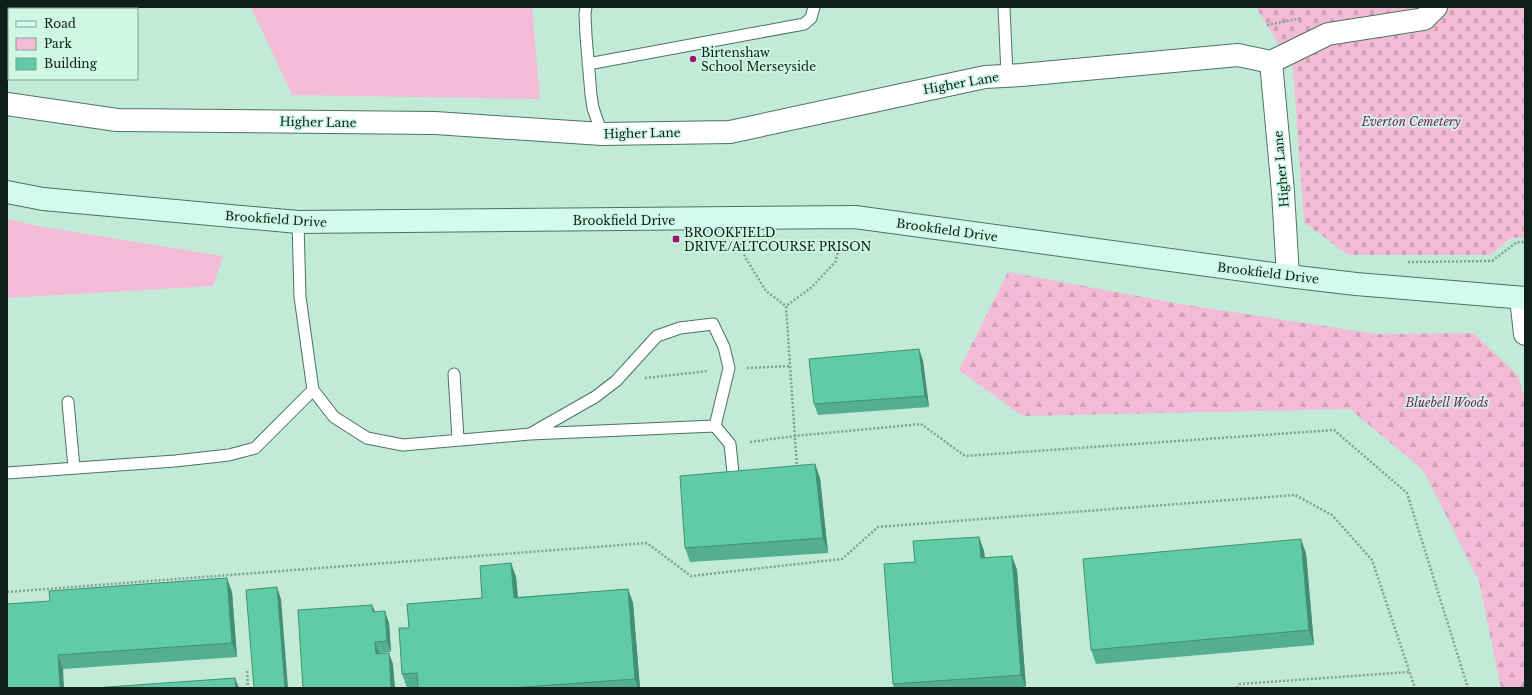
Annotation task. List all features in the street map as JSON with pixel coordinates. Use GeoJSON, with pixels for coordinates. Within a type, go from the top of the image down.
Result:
{"type":"FeatureCollection","features":[{"type":"Feature","properties":{"kind":"street"},"geometry":{"type":"LineString","coordinates":[[1271,62],[1328,34],[1424,19],[1436,7]]}},
{"type":"Feature","properties":{"kind":"street","name":"Higher Lane"},"geometry":{"type":"LineString","coordinates":[[7,104],[118,120],[435,123],[602,134],[730,132],[945,84],[985,77],[1238,55],[1271,62],[1283,192],[1288,276]]}},
{"type":"Feature","properties":{"kind":"street","name":"Brookfield Drive"},"geometry":{"type":"LineString","coordinates":[[7,192],[43,199],[298,222],[855,217],[1288,276],[1356,284],[1523,298]]}},
{"type":"Feature","properties":{"kind":"street"},"geometry":{"type":"LineString","coordinates":[[1523,298],[1525,334]]}},
{"type":"Feature","properties":{"kind":"lane"},"geometry":{"type":"LineString","coordinates":[[586,7],[585,14],[588,64],[593,108],[602,134]]}},
{"type":"Feature","properties":{"kind":"lane"},"geometry":{"type":"LineString","coordinates":[[588,64],[804,24],[811,18],[815,9],[814,7]]}},
{"type":"Feature","properties":{"kind":"lane"},"geometry":{"type":"LineString","coordinates":[[1004,7],[1008,76]]}},
{"type":"Feature","properties":{"kind":"lane"},"geometry":{"type":"LineString","coordinates":[[298,222],[300,297],[313,390],[334,417],[367,438],[403,445],[530,434],[715,426]]}},
{"type":"Feature","properties":{"kind":"lane"},"geometry":{"type":"LineString","coordinates":[[530,434],[595,397],[616,381],[657,336],[680,328],[712,324],[724,347],[729,368],[715,426]]}},
{"type":"Feature","properties":{"kind":"lane"},"geometry":{"type":"LineString","coordinates":[[454,374],[458,440]]}},
{"type":"Feature","properties":{"kind":"lane"},"geometry":{"type":"LineString","coordinates":[[7,473],[229,456],[255,448],[313,390]]}},
{"type":"Feature","properties":{"kind":"lane"},"geometry":{"type":"LineString","coordinates":[[68,402],[74,468]]}},
{"type":"Feature","properties":{"kind":"lane"},"geometry":{"type":"LineString","coordinates":[[715,426],[730,444],[733,473]]}},
{"type":"Feature","properties":{"kind":"path"},"geometry":{"type":"LineString","coordinates":[[786,306],[812,287],[836,261],[844,217]]}},
{"type":"Feature","properties":{"kind":"path"},"geometry":{"type":"LineString","coordinates":[[734,219],[744,257],[766,291],[786,306],[797,473]]}},
{"type":"Feature","properties":{"kind":"path"},"geometry":{"type":"LineString","coordinates":[[1401,262],[1492,262],[1517,242],[1525,242]]}},
{"type":"Feature","properties":{"kind":"path"},"geometry":{"type":"LineString","coordinates":[[616,381],[729,368],[790,366]]}},
{"type":"Feature","properties":{"kind":"path"},"geometry":{"type":"LineString","coordinates":[[730,444],[921,424],[965,456],[1334,430],[1406,493],[1468,688]]}},
{"type":"Feature","properties":{"kind":"path"},"geometry":{"type":"LineString","coordinates":[[7,592],[647,543],[691,576],[842,559],[878,527],[1295,495],[1332,515],[1372,560],[1415,688]]}},
{"type":"Feature","properties":{"kind":"path"},"geometry":{"type":"LineString","coordinates":[[247,672],[248,688]]}},
{"type":"Feature","properties":{"kind":"path"},"geometry":{"type":"LineString","coordinates":[[1237,688],[1240,684],[1409,672]]}},
{"type":"Feature","properties":{"kind":"green space"},"geometry":{"type":"Polygon","coordinates":[[[251,7],[532,7],[540,99],[292,95],[251,7]]]}},
{"type":"Feature","properties":{"kind":"green space","name":"Everton Cemetery"},"geometry":{"type":"Polygon","coordinates":[[[1256,7],[1525,7],[1525,237],[1511,238],[1490,255],[1348,255],[1304,222],[1293,68],[1256,7]]]}},
{"type":"Feature","properties":{"kind":"green space"},"geometry":{"type":"Polygon","coordinates":[[[7,219],[43,227],[223,256],[213,286],[7,298],[7,219]]]}},
{"type":"Feature","properties":{"kind":"green space","name":"Bluebell Woods"},"geometry":{"type":"Polygon","coordinates":[[[1008,272],[1181,304],[1376,334],[1473,333],[1518,375],[1525,401],[1525,688],[1501,688],[1479,581],[1424,471],[1350,409],[1022,416],[959,370],[1008,272]]]}},
{"type":"Feature","properties":{"kind":"building"},"geometry":{"type":"Polygon","coordinates":[[[919,349],[925,396],[814,404],[809,359],[919,349]]]}},
{"type":"Feature","properties":{"kind":"building"},"geometry":{"type":"Polygon","coordinates":[[[815,464],[823,538],[685,548],[680,476],[815,464]]]}},
{"type":"Feature","properties":{"kind":"building"},"geometry":{"type":"Polygon","coordinates":[[[979,537],[981,558],[1012,556],[1021,675],[893,684],[884,564],[915,562],[913,541],[979,537]]]}},
{"type":"Feature","properties":{"kind":"building"},"geometry":{"type":"Polygon","coordinates":[[[1301,539],[1309,630],[1091,650],[1083,559],[1301,539]]]}},
{"type":"Feature","properties":{"kind":"building"},"geometry":{"type":"Polygon","coordinates":[[[511,563],[514,598],[628,589],[635,679],[510,688],[418,688],[417,673],[402,674],[399,628],[409,628],[407,604],[482,598],[480,566],[511,563]]]}},
{"type":"Feature","properties":{"kind":"building"},"geometry":{"type":"Polygon","coordinates":[[[227,578],[232,643],[58,655],[60,688],[7,688],[7,604],[50,601],[49,591],[227,578]]]}},
{"type":"Feature","properties":{"kind":"building"},"geometry":{"type":"Polygon","coordinates":[[[277,587],[285,688],[254,688],[246,590],[277,587]]]}},
{"type":"Feature","properties":{"kind":"building"},"geometry":{"type":"Polygon","coordinates":[[[372,605],[373,612],[385,611],[387,641],[375,642],[376,654],[389,653],[391,688],[303,688],[298,610],[372,605]]]}},
{"type":"Feature","properties":{"kind":"building"},"geometry":{"type":"Polygon","coordinates":[[[235,678],[236,688],[94,688],[235,678]]]}},
{"type":"Feature","properties":{"kind":"place","name":"Birtenshaw School Merseyside"},"geometry":{"type":"Point","coordinates":[693,59]}},
{"type":"Feature","properties":{"kind":"place","name":"BROOKFIELD DRIVE/ALTCOURSE PRISON"},"geometry":{"type":"Point","coordinates":[676,239]}}]}
